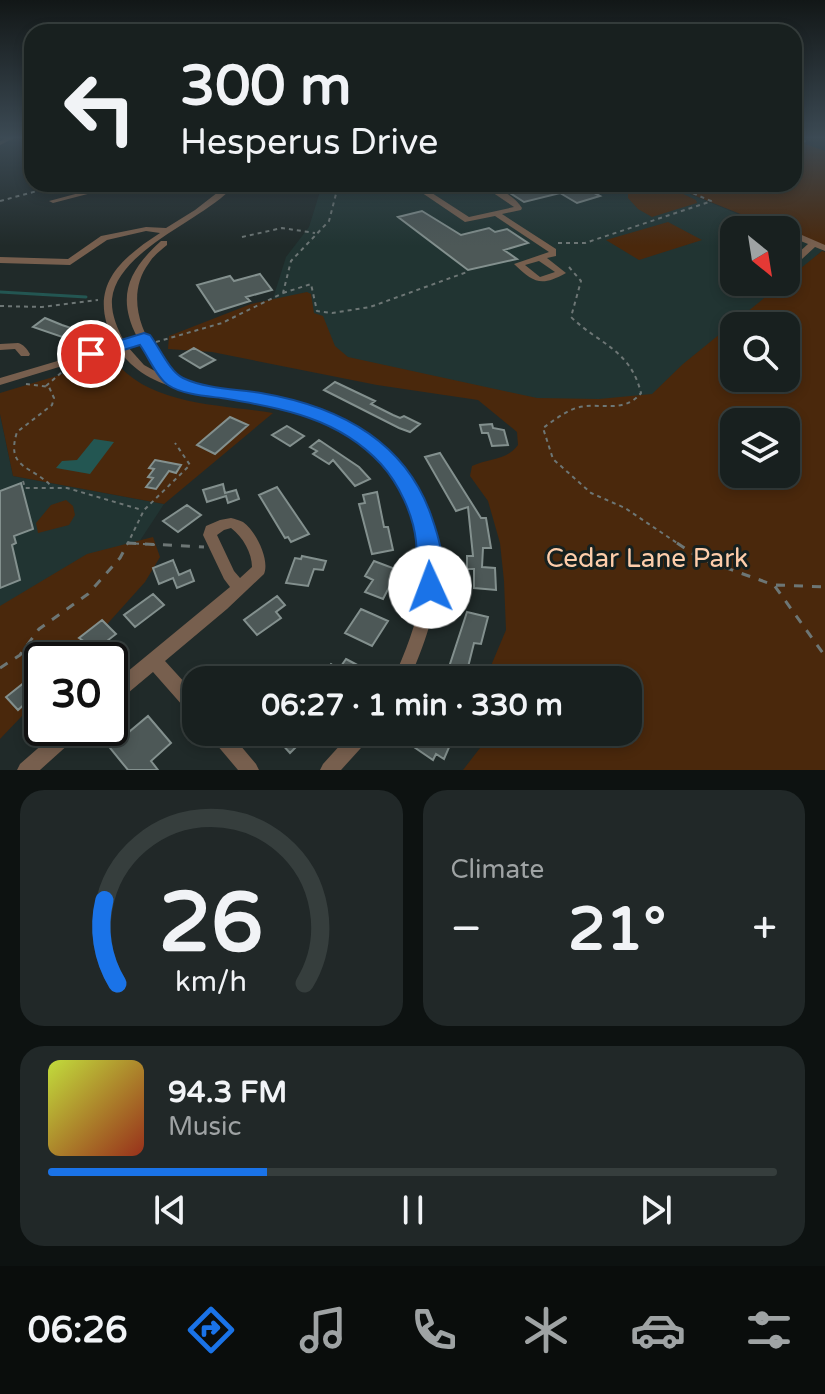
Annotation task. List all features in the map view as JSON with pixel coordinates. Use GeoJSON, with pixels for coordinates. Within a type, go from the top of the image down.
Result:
{"type":"FeatureCollection","features":[{"type":"Feature","properties":{"kind":"street"},"geometry":{"type":"LineString","coordinates":[[53,201],[90,192]]}},
{"type":"Feature","properties":{"kind":"street"},"geometry":{"type":"LineString","coordinates":[[173,381],[144,338],[131,311],[134,275],[174,232],[222,192]]}},
{"type":"Feature","properties":{"kind":"street"},"geometry":{"type":"LineString","coordinates":[[425,192],[468,220],[498,215],[518,206],[496,192]]}},
{"type":"Feature","properties":{"kind":"street"},"geometry":{"type":"LineString","coordinates":[[498,215],[546,253]]}},
{"type":"Feature","properties":{"kind":"street"},"geometry":{"type":"LineString","coordinates":[[0,260],[70,262],[104,238],[150,228],[174,232]]}},
{"type":"Feature","properties":{"kind":"street"},"geometry":{"type":"LineString","coordinates":[[174,232],[125,265],[110,287],[108,316],[121,345],[147,372],[198,389],[296,405],[326,416],[366,440],[403,475],[423,519],[430,560],[430,587],[414,652],[408,666]]}},
{"type":"Feature","properties":{"kind":"street"},"geometry":{"type":"LineString","coordinates":[[800,237],[825,248]]}},
{"type":"Feature","properties":{"kind":"street"},"geometry":{"type":"LineString","coordinates":[[800,256],[814,243]]}},
{"type":"Feature","properties":{"kind":"street"},"geometry":{"type":"LineString","coordinates":[[0,382],[144,338]]}},
{"type":"Feature","properties":{"kind":"street"},"geometry":{"type":"LineString","coordinates":[[0,347],[18,346],[25,354]]}},
{"type":"Feature","properties":{"kind":"street"},"geometry":{"type":"LineString","coordinates":[[128,682],[240,588],[260,565],[244,527],[232,522],[217,526],[210,535],[229,575],[240,588]]}},
{"type":"Feature","properties":{"kind":"street"},"geometry":{"type":"LineString","coordinates":[[154,661],[182,692]]}},
{"type":"Feature","properties":{"kind":"street"},"geometry":{"type":"LineString","coordinates":[[26,770],[53,746]]}},
{"type":"Feature","properties":{"kind":"street"},"geometry":{"type":"LineString","coordinates":[[229,746],[250,770]]}},
{"type":"Feature","properties":{"kind":"street"},"geometry":{"type":"LineString","coordinates":[[329,770],[351,746]]}},
{"type":"Feature","properties":{"kind":"path"},"geometry":{"type":"LineString","coordinates":[[0,201],[33,192]]}},
{"type":"Feature","properties":{"kind":"path"},"geometry":{"type":"LineString","coordinates":[[283,293],[291,261],[329,221],[336,192]]}},
{"type":"Feature","properties":{"kind":"path"},"geometry":{"type":"LineString","coordinates":[[695,192],[712,201],[585,243],[561,243],[546,253],[574,271],[581,281],[571,317],[614,346],[630,366],[641,393],[628,405],[580,407],[543,428],[543,435],[553,459],[591,493],[625,508],[692,554],[722,568],[774,585],[825,587]]}},
{"type":"Feature","properties":{"kind":"path"},"geometry":{"type":"LineString","coordinates":[[242,237],[282,228],[317,233]]}},
{"type":"Feature","properties":{"kind":"path"},"geometry":{"type":"LineString","coordinates":[[159,341],[171,340],[311,284],[317,311],[334,314],[395,299],[467,272]]}},
{"type":"Feature","properties":{"kind":"path"},"geometry":{"type":"LineString","coordinates":[[0,306],[34,307],[107,299]]}},
{"type":"Feature","properties":{"kind":"path"},"geometry":{"type":"LineString","coordinates":[[46,386],[66,369],[54,373]]}},
{"type":"Feature","properties":{"kind":"path"},"geometry":{"type":"LineString","coordinates":[[29,380],[17,384],[46,386],[52,391],[52,405],[17,432],[13,450],[18,464],[37,473],[53,488]]}},
{"type":"Feature","properties":{"kind":"path"},"geometry":{"type":"LineString","coordinates":[[0,668],[20,655],[39,629],[88,594],[120,558],[144,510],[190,465],[175,443]]}},
{"type":"Feature","properties":{"kind":"path"},"geometry":{"type":"LineString","coordinates":[[23,481],[25,488],[33,485],[115,499],[144,510]]}},
{"type":"Feature","properties":{"kind":"path"},"geometry":{"type":"LineString","coordinates":[[126,543],[201,548],[213,544]]}},
{"type":"Feature","properties":{"kind":"path"},"geometry":{"type":"LineString","coordinates":[[774,585],[825,656]]}},
{"type":"Feature","properties":{"kind":"shaded area"},"geometry":{"type":"Polygon","coordinates":[[[320,192],[685,192],[743,216],[720,216],[720,296],[774,296],[757,312],[720,312],[720,340],[628,434],[516,404],[357,373],[271,305],[286,257],[309,227],[320,192]]]}},
{"type":"Feature","properties":{"kind":"shaded area"},"geometry":{"type":"Polygon","coordinates":[[[800,240],[823,250],[800,272],[800,240]]]}},
{"type":"Feature","properties":{"kind":"shaded area"},"geometry":{"type":"Polygon","coordinates":[[[0,414],[13,476],[164,504],[105,594],[50,642],[24,642],[24,664],[0,685],[0,414]]]}},
{"type":"Feature","properties":{"kind":"green space"},"geometry":{"type":"Polygon","coordinates":[[[802,174],[825,174],[825,248],[800,238],[800,216],[746,216],[686,192],[802,192],[802,174]]]}},
{"type":"Feature","properties":{"kind":"green space"},"geometry":{"type":"Polygon","coordinates":[[[679,192],[697,203],[652,217],[638,209],[628,198],[628,193],[679,192]]]}},
{"type":"Feature","properties":{"kind":"green space"},"geometry":{"type":"Polygon","coordinates":[[[668,222],[702,240],[639,260],[606,240],[668,222]]]}},
{"type":"Feature","properties":{"kind":"green space","name":"Cedar Lane Park"},"geometry":{"type":"Polygon","coordinates":[[[822,251],[825,252],[825,770],[463,770],[480,746],[642,746],[642,666],[491,666],[506,630],[500,543],[488,501],[470,476],[472,466],[503,457],[513,450],[518,445],[517,432],[478,400],[377,385],[212,352],[168,349],[169,336],[251,304],[307,292],[311,294],[314,313],[323,316],[335,346],[348,357],[537,398],[599,399],[652,394],[720,334],[720,392],[800,392],[800,312],[747,312],[767,296],[800,296],[800,269],[822,251]]]}},
{"type":"Feature","properties":{"kind":"green space"},"geometry":{"type":"Polygon","coordinates":[[[113,359],[128,374],[165,394],[273,413],[164,504],[13,476],[0,414],[0,393],[113,359]]]}},
{"type":"Feature","properties":{"kind":"green space"},"geometry":{"type":"Polygon","coordinates":[[[66,500],[73,506],[75,515],[69,525],[38,533],[36,523],[51,505],[66,500]]]}},
{"type":"Feature","properties":{"kind":"green space"},"geometry":{"type":"Polygon","coordinates":[[[153,537],[160,557],[145,582],[91,642],[24,642],[24,714],[0,739],[0,606],[87,554],[153,537]]]}},
{"type":"Feature","properties":{"kind":"water"},"geometry":{"type":"Polygon","coordinates":[[[94,439],[114,442],[90,474],[56,468],[62,461],[77,460],[94,439]]]}},
{"type":"Feature","properties":{"kind":"building"},"geometry":{"type":"Polygon","coordinates":[[[508,192],[593,192],[600,196],[577,203],[560,193],[524,202],[508,192]]]}},
{"type":"Feature","properties":{"kind":"building"},"geometry":{"type":"Polygon","coordinates":[[[422,211],[461,235],[489,228],[495,232],[507,229],[528,243],[504,250],[517,259],[468,270],[398,217],[422,211]]]}},
{"type":"Feature","properties":{"kind":"building"},"geometry":{"type":"Polygon","coordinates":[[[260,274],[272,290],[246,297],[250,301],[215,312],[197,285],[230,276],[234,281],[260,274]]]}},
{"type":"Feature","properties":{"kind":"building"},"geometry":{"type":"Polygon","coordinates":[[[45,318],[80,331],[68,339],[33,327],[45,318]]]}},
{"type":"Feature","properties":{"kind":"building"},"geometry":{"type":"Polygon","coordinates":[[[194,348],[215,360],[200,368],[180,356],[194,348]]]}},
{"type":"Feature","properties":{"kind":"building"},"geometry":{"type":"Polygon","coordinates":[[[335,382],[375,401],[371,404],[393,415],[404,416],[420,424],[410,432],[324,390],[335,382]]]}},
{"type":"Feature","properties":{"kind":"building"},"geometry":{"type":"Polygon","coordinates":[[[230,417],[248,425],[215,454],[197,445],[230,417]]]}},
{"type":"Feature","properties":{"kind":"building"},"geometry":{"type":"Polygon","coordinates":[[[492,424],[493,428],[504,430],[508,445],[492,446],[488,433],[482,433],[480,425],[492,424]]]}},
{"type":"Feature","properties":{"kind":"building"},"geometry":{"type":"Polygon","coordinates":[[[287,426],[304,436],[290,446],[272,435],[287,426]]]}},
{"type":"Feature","properties":{"kind":"building"},"geometry":{"type":"Polygon","coordinates":[[[319,440],[359,467],[370,479],[355,486],[333,460],[329,464],[313,454],[317,451],[310,447],[319,440]]]}},
{"type":"Feature","properties":{"kind":"building"},"geometry":{"type":"Polygon","coordinates":[[[440,453],[481,518],[486,518],[491,548],[483,548],[482,567],[495,568],[496,590],[474,588],[474,569],[467,569],[467,556],[473,556],[468,507],[456,511],[425,457],[440,453]]]}},
{"type":"Feature","properties":{"kind":"building"},"geometry":{"type":"Polygon","coordinates":[[[155,460],[181,465],[176,473],[169,471],[156,489],[146,487],[153,478],[148,477],[154,469],[149,468],[155,460]]]}},
{"type":"Feature","properties":{"kind":"building"},"geometry":{"type":"Polygon","coordinates":[[[21,483],[33,529],[14,536],[16,543],[12,545],[20,580],[0,588],[0,491],[21,483]]]}},
{"type":"Feature","properties":{"kind":"building"},"geometry":{"type":"Polygon","coordinates":[[[223,484],[225,493],[236,490],[239,499],[228,503],[226,496],[207,502],[203,490],[223,484]]]}},
{"type":"Feature","properties":{"kind":"building"},"geometry":{"type":"Polygon","coordinates":[[[277,487],[309,534],[291,542],[288,537],[285,538],[259,495],[277,487]]]}},
{"type":"Feature","properties":{"kind":"building"},"geometry":{"type":"Polygon","coordinates":[[[377,492],[384,527],[388,527],[393,550],[372,554],[359,504],[365,503],[363,495],[377,492]]]}},
{"type":"Feature","properties":{"kind":"building"},"geometry":{"type":"Polygon","coordinates":[[[187,505],[201,515],[178,532],[163,521],[187,505]]]}},
{"type":"Feature","properties":{"kind":"building"},"geometry":{"type":"Polygon","coordinates":[[[302,556],[326,561],[323,570],[314,569],[308,586],[286,583],[295,558],[301,559],[302,556]]]}},
{"type":"Feature","properties":{"kind":"building"},"geometry":{"type":"Polygon","coordinates":[[[173,560],[179,575],[190,570],[194,581],[177,588],[173,578],[159,584],[153,568],[173,560]]]}},
{"type":"Feature","properties":{"kind":"building"},"geometry":{"type":"Polygon","coordinates":[[[374,561],[398,570],[383,599],[365,592],[373,580],[365,576],[374,561]]]}},
{"type":"Feature","properties":{"kind":"building"},"geometry":{"type":"Polygon","coordinates":[[[153,594],[164,605],[135,627],[124,615],[153,594]]]}},
{"type":"Feature","properties":{"kind":"building"},"geometry":{"type":"Polygon","coordinates":[[[277,596],[285,605],[276,612],[281,618],[257,635],[244,620],[277,596]]]}},
{"type":"Feature","properties":{"kind":"building"},"geometry":{"type":"Polygon","coordinates":[[[361,609],[388,621],[372,646],[345,633],[361,609]]]}},
{"type":"Feature","properties":{"kind":"building"},"geometry":{"type":"Polygon","coordinates":[[[467,612],[488,617],[481,644],[474,643],[468,666],[449,666],[467,612]]]}},
{"type":"Feature","properties":{"kind":"building"},"geometry":{"type":"Polygon","coordinates":[[[102,620],[116,634],[106,642],[79,642],[82,640],[79,638],[102,620]]]}},
{"type":"Feature","properties":{"kind":"building"},"geometry":{"type":"Polygon","coordinates":[[[346,659],[359,666],[341,666],[346,659]]]}},
{"type":"Feature","properties":{"kind":"building"},"geometry":{"type":"Polygon","coordinates":[[[24,683],[24,705],[18,710],[6,697],[24,683]]]}},
{"type":"Feature","properties":{"kind":"building"},"geometry":{"type":"Polygon","coordinates":[[[148,716],[171,743],[151,761],[158,770],[128,770],[110,748],[128,746],[128,733],[148,716]]]}},
{"type":"Feature","properties":{"kind":"building"},"geometry":{"type":"Polygon","coordinates":[[[284,746],[297,746],[290,753],[284,746]]]}},
{"type":"Feature","properties":{"kind":"building"},"geometry":{"type":"Polygon","coordinates":[[[412,746],[450,746],[444,759],[436,754],[433,760],[412,746]]]}},
{"type":"Feature","properties":{"kind":"waterway"},"geometry":{"type":"LineString","coordinates":[[0,292],[86,297]]}},
{"type":"Feature","properties":{"kind":"route"},"geometry":{"type":"LineString","coordinates":[[91,354],[144,338],[173,381],[198,389],[296,405],[343,423],[389,459],[403,475],[423,519],[430,560],[430,587]]}}]}
